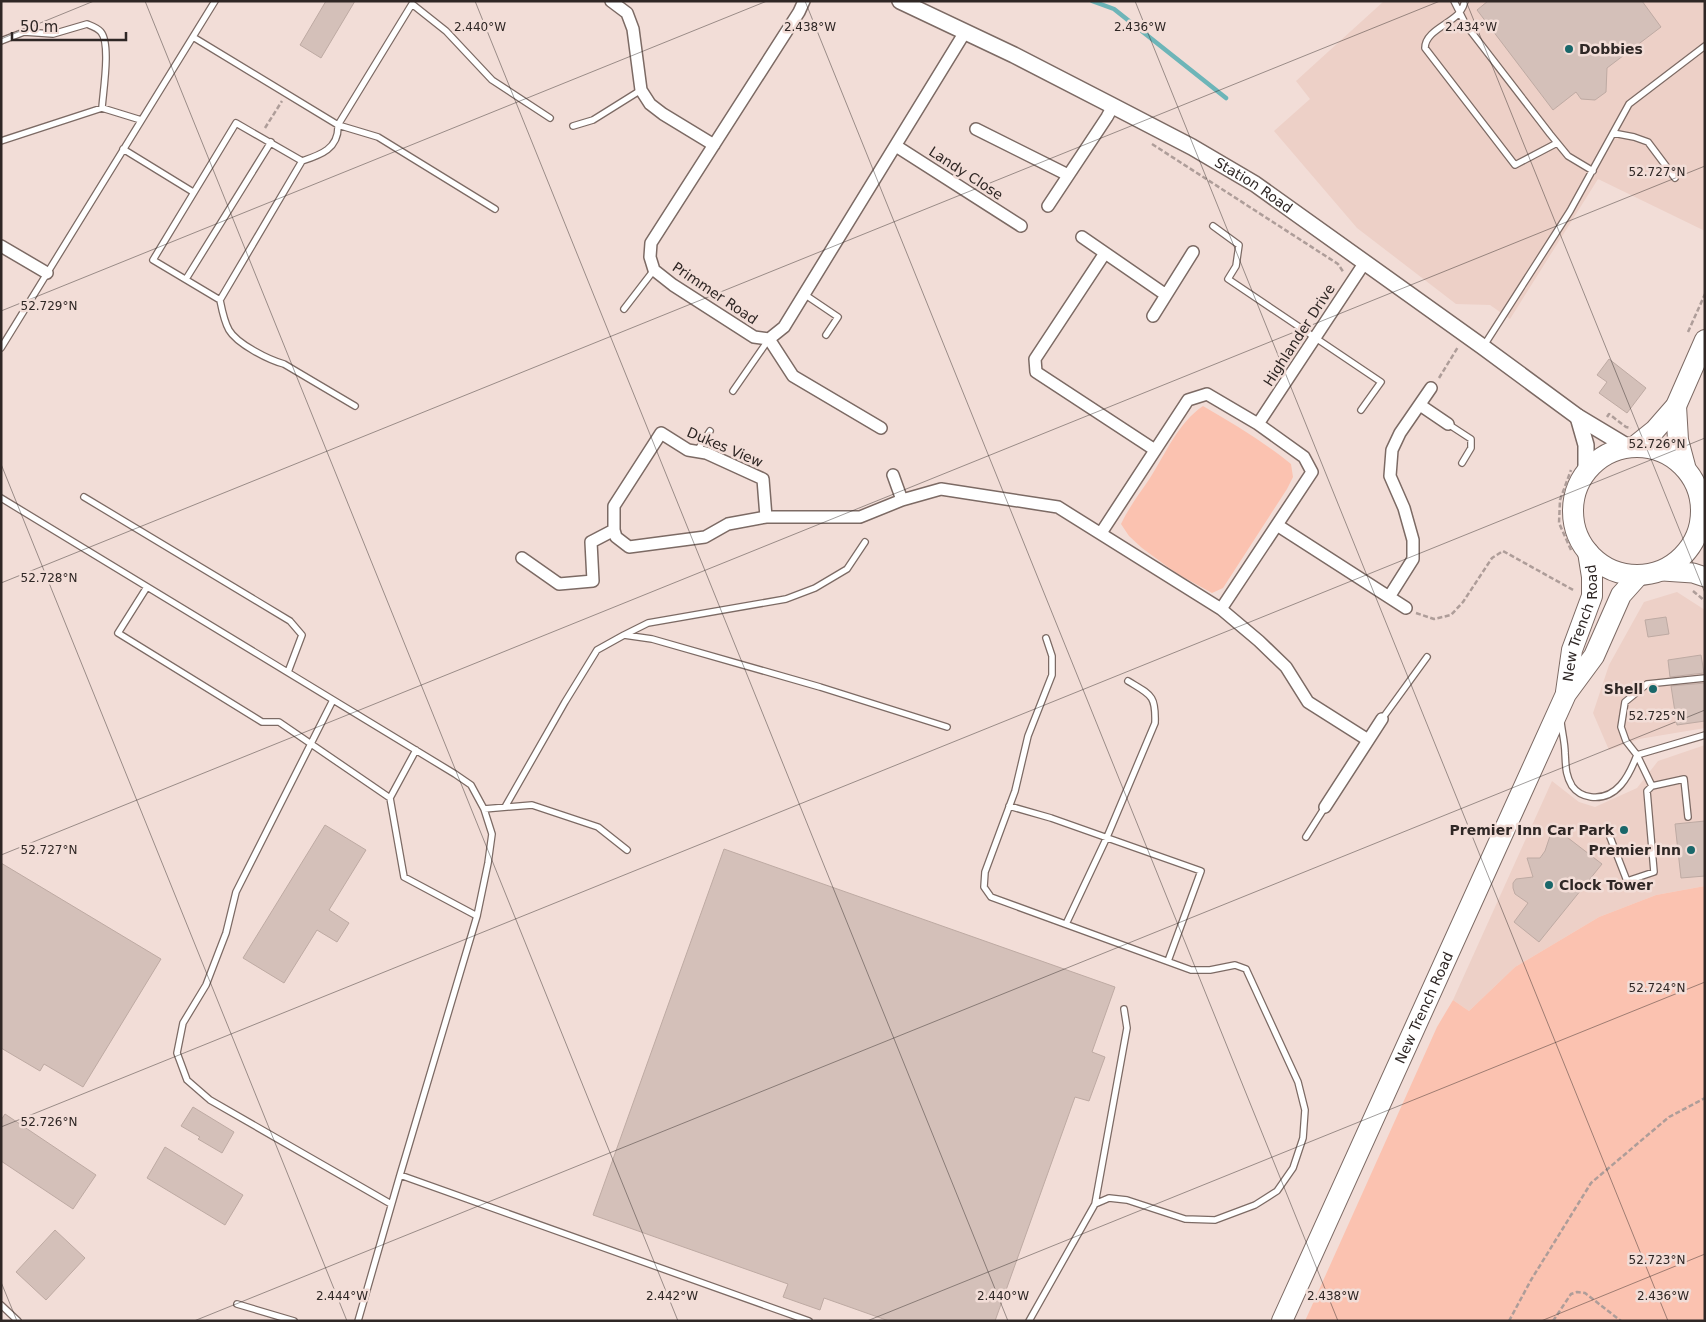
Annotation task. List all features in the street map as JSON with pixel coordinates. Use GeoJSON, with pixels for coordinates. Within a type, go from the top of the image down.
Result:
{"type":"FeatureCollection","features":[{"type":"Feature","properties":{"kind":"highway"},"geometry":{"type":"LineString","coordinates":[[1685,466],[1678,440],[1676,406],[1695,340]]}},
{"type":"Feature","properties":{"kind":"highway"},"geometry":{"type":"LineString","coordinates":[[1634,441],[1670,455],[1685,466],[1696,482],[1702,501],[1703,527],[1695,542],[1681,559],[1663,571],[1638,576],[1619,573],[1579,551],[1573,503],[1578,486],[1580,468],[1612,451],[1656,430],[1676,406]]}},
{"type":"Feature","properties":{"kind":"highway","name":"New Trench Road"},"geometry":{"type":"LineString","coordinates":[[1562,702],[1572,650],[1592,596],[1592,577],[1579,551]]}},
{"type":"Feature","properties":{"kind":"highway","name":"New Trench Road"},"geometry":{"type":"LineString","coordinates":[[1282,1321],[1562,702],[1594,656],[1621,595],[1638,576]]}},
{"type":"Feature","properties":{"kind":"main road"},"geometry":{"type":"LineString","coordinates":[[1663,571],[1693,573],[1705,577]]}},
{"type":"Feature","properties":{"kind":"street"},"geometry":{"type":"LineString","coordinates":[[611,1],[627,14],[633,29],[641,90],[650,104],[714,145]]}},
{"type":"Feature","properties":{"kind":"street","name":"Primmer Road"},"geometry":{"type":"LineString","coordinates":[[769,339],[754,337],[673,285],[654,270],[650,257],[651,243],[799,12],[804,1]]}},
{"type":"Feature","properties":{"kind":"street","name":"Station Road"},"geometry":{"type":"LineString","coordinates":[[900,1],[1014,55],[1113,106],[1192,147],[1255,184],[1483,347],[1578,418],[1634,441]]}},
{"type":"Feature","properties":{"kind":"street"},"geometry":{"type":"LineString","coordinates":[[880,428],[793,376],[769,339],[784,328],[896,146],[947,58],[965,32]]}},
{"type":"Feature","properties":{"kind":"street"},"geometry":{"type":"LineString","coordinates":[[1048,206],[1108,117],[1113,106]]}},
{"type":"Feature","properties":{"kind":"street"},"geometry":{"type":"LineString","coordinates":[[976,129],[1068,175]]}},
{"type":"Feature","properties":{"kind":"street","name":"Landy Close"},"geometry":{"type":"LineString","coordinates":[[896,146],[1021,226]]}},
{"type":"Feature","properties":{"kind":"street"},"geometry":{"type":"LineString","coordinates":[[1082,237],[1166,295]]}},
{"type":"Feature","properties":{"kind":"street"},"geometry":{"type":"LineString","coordinates":[[1,246],[47,272]]}},
{"type":"Feature","properties":{"kind":"street"},"geometry":{"type":"LineString","coordinates":[[1153,316],[1193,252]]}},
{"type":"Feature","properties":{"kind":"street"},"geometry":{"type":"LineString","coordinates":[[1105,253],[1035,359],[1036,372],[1155,450]]}},
{"type":"Feature","properties":{"kind":"street","name":"Highlander Drive"},"geometry":{"type":"LineString","coordinates":[[1258,424],[1365,262]]}},
{"type":"Feature","properties":{"kind":"street"},"geometry":{"type":"LineString","coordinates":[[1389,597],[1413,559],[1413,540],[1406,516],[1390,476],[1392,450],[1400,432],[1430,388]]}},
{"type":"Feature","properties":{"kind":"street"},"geometry":{"type":"LineString","coordinates":[[1101,533],[1188,400],[1208,394],[1258,424],[1304,457],[1312,472],[1221,609]]}},
{"type":"Feature","properties":{"kind":"street"},"geometry":{"type":"LineString","coordinates":[[1420,405],[1448,424]]}},
{"type":"Feature","properties":{"kind":"street"},"geometry":{"type":"LineString","coordinates":[[1578,418],[1586,445],[1580,468]]}},
{"type":"Feature","properties":{"kind":"street","name":"Dukes View"},"geometry":{"type":"LineString","coordinates":[[614,530],[614,506],[661,433],[688,450],[706,453],[763,479],[766,517]]}},
{"type":"Feature","properties":{"kind":"street"},"geometry":{"type":"LineString","coordinates":[[893,475],[902,500]]}},
{"type":"Feature","properties":{"kind":"street"},"geometry":{"type":"LineString","coordinates":[[522,558],[559,584],[593,581],[591,542],[614,530],[616,537],[629,547],[705,537],[728,524],[766,517],[860,517],[902,500],[941,489],[1058,506],[1221,609],[1259,640],[1286,667],[1308,702],[1368,740]]}},
{"type":"Feature","properties":{"kind":"street"},"geometry":{"type":"LineString","coordinates":[[1277,525],[1406,608]]}},
{"type":"Feature","properties":{"kind":"street"},"geometry":{"type":"LineString","coordinates":[[1325,807],[1382,719]]}},
{"type":"Feature","properties":{"kind":"lane"},"geometry":{"type":"LineString","coordinates":[[1,348],[215,1]]}},
{"type":"Feature","properties":{"kind":"lane"},"geometry":{"type":"LineString","coordinates":[[1454,1],[1466,25],[1557,143],[1568,156],[1593,171]]}},
{"type":"Feature","properties":{"kind":"lane"},"geometry":{"type":"LineString","coordinates":[[1465,1],[1460,13],[1430,37],[1425,44],[1425,48],[1432,59],[1515,165],[1557,143]]}},
{"type":"Feature","properties":{"kind":"lane"},"geometry":{"type":"LineString","coordinates":[[220,300],[302,161],[323,154],[332,145],[338,132],[338,125],[412,4],[446,31],[492,80],[550,118]]}},
{"type":"Feature","properties":{"kind":"lane"},"geometry":{"type":"LineString","coordinates":[[1,41],[24,32],[53,34],[87,24],[98,29],[103,34],[107,51],[102,108]]}},
{"type":"Feature","properties":{"kind":"lane"},"geometry":{"type":"LineString","coordinates":[[193,37],[338,125],[378,137],[495,209]]}},
{"type":"Feature","properties":{"kind":"lane"},"geometry":{"type":"LineString","coordinates":[[1483,347],[1570,210],[1629,104],[1705,46]]}},
{"type":"Feature","properties":{"kind":"lane"},"geometry":{"type":"LineString","coordinates":[[573,126],[593,120],[641,90]]}},
{"type":"Feature","properties":{"kind":"lane"},"geometry":{"type":"LineString","coordinates":[[1,141],[102,108],[141,120]]}},
{"type":"Feature","properties":{"kind":"lane"},"geometry":{"type":"LineString","coordinates":[[302,161],[236,122],[153,260],[220,300],[229,330],[239,340],[356,406]]}},
{"type":"Feature","properties":{"kind":"lane"},"geometry":{"type":"LineString","coordinates":[[1613,134],[1634,137],[1648,142],[1675,178]]}},
{"type":"Feature","properties":{"kind":"lane"},"geometry":{"type":"LineString","coordinates":[[186,280],[271,142]]}},
{"type":"Feature","properties":{"kind":"lane"},"geometry":{"type":"LineString","coordinates":[[123,149],[193,192]]}},
{"type":"Feature","properties":{"kind":"lane"},"geometry":{"type":"LineString","coordinates":[[1213,226],[1239,244],[1236,266],[1228,279],[1381,382],[1361,410]]}},
{"type":"Feature","properties":{"kind":"lane"},"geometry":{"type":"LineString","coordinates":[[624,309],[654,270]]}},
{"type":"Feature","properties":{"kind":"lane"},"geometry":{"type":"LineString","coordinates":[[804,294],[838,317],[826,336]]}},
{"type":"Feature","properties":{"kind":"lane"},"geometry":{"type":"LineString","coordinates":[[733,391],[769,339]]}},
{"type":"Feature","properties":{"kind":"lane"},"geometry":{"type":"LineString","coordinates":[[1448,424],[1471,440],[1471,448],[1462,463]]}},
{"type":"Feature","properties":{"kind":"lane"},"geometry":{"type":"LineString","coordinates":[[697,451],[710,431]]}},
{"type":"Feature","properties":{"kind":"lane"},"geometry":{"type":"LineString","coordinates":[[84,497],[290,621],[302,635],[288,672]]}},
{"type":"Feature","properties":{"kind":"lane"},"geometry":{"type":"LineString","coordinates":[[1,498],[471,785],[484,809],[492,834],[477,916],[358,1321]]}},
{"type":"Feature","properties":{"kind":"lane"},"geometry":{"type":"LineString","coordinates":[[505,807],[597,650],[648,623],[786,599],[815,588],[847,569],[865,542]]}},
{"type":"Feature","properties":{"kind":"lane"},"geometry":{"type":"LineString","coordinates":[[147,587],[118,633],[262,722],[280,722],[390,798]]}},
{"type":"Feature","properties":{"kind":"lane"},"geometry":{"type":"LineString","coordinates":[[624,635],[662,641],[820,687],[947,727]]}},
{"type":"Feature","properties":{"kind":"lane"},"geometry":{"type":"LineString","coordinates":[[1046,638],[1052,656],[1052,675],[1028,736],[1015,791],[985,872],[984,887],[991,897],[1191,970],[1210,970],[1235,965],[1246,969],[1298,1082],[1305,1110],[1303,1138],[1293,1168],[1277,1191],[1254,1205],[1215,1220],[1185,1219],[1127,1200],[1109,1198],[1095,1204]]}},
{"type":"Feature","properties":{"kind":"lane"},"geometry":{"type":"LineString","coordinates":[[1382,719],[1426,657]]}},
{"type":"Feature","properties":{"kind":"lane"},"geometry":{"type":"LineString","coordinates":[[1652,786],[1638,754],[1626,741],[1621,727],[1625,702],[1647,684],[1705,678]]}},
{"type":"Feature","properties":{"kind":"lane"},"geometry":{"type":"LineString","coordinates":[[1066,924],[1107,837],[1155,724],[1156,705],[1149,693],[1128,681]]}},
{"type":"Feature","properties":{"kind":"lane"},"geometry":{"type":"LineString","coordinates":[[333,700],[236,892],[226,933],[206,985],[183,1023],[177,1053],[187,1080],[210,1100],[391,1204]]}},
{"type":"Feature","properties":{"kind":"lane"},"geometry":{"type":"LineString","coordinates":[[1562,702],[1565,769],[1573,787],[1583,796],[1601,798],[1620,788],[1632,769],[1638,754]]}},
{"type":"Feature","properties":{"kind":"lane"},"geometry":{"type":"LineString","coordinates":[[1638,754],[1695,736],[1705,735]]}},
{"type":"Feature","properties":{"kind":"lane"},"geometry":{"type":"LineString","coordinates":[[416,750],[390,798],[404,877],[477,916]]}},
{"type":"Feature","properties":{"kind":"lane"},"geometry":{"type":"LineString","coordinates":[[1610,837],[1627,881],[1654,872],[1647,791],[1652,786],[1684,779],[1688,817]]}},
{"type":"Feature","properties":{"kind":"lane"},"geometry":{"type":"LineString","coordinates":[[484,809],[532,805],[598,827],[627,850]]}},
{"type":"Feature","properties":{"kind":"lane"},"geometry":{"type":"LineString","coordinates":[[1010,806],[1107,837],[1200,871],[1168,961]]}},
{"type":"Feature","properties":{"kind":"lane"},"geometry":{"type":"LineString","coordinates":[[1306,837],[1325,807]]}},
{"type":"Feature","properties":{"kind":"lane"},"geometry":{"type":"LineString","coordinates":[[1029,1321],[1095,1204],[1127,1028],[1124,1009]]}},
{"type":"Feature","properties":{"kind":"lane"},"geometry":{"type":"LineString","coordinates":[[400,1175],[809,1321]]}},
{"type":"Feature","properties":{"kind":"lane"},"geometry":{"type":"LineString","coordinates":[[237,1304],[294,1321]]}},
{"type":"Feature","properties":{"kind":"lane"},"geometry":{"type":"LineString","coordinates":[[1,1305],[18,1321]]}},
{"type":"Feature","properties":{"kind":"path"},"geometry":{"type":"LineString","coordinates":[[260,136],[287,94]]}},
{"type":"Feature","properties":{"kind":"path"},"geometry":{"type":"LineString","coordinates":[[1146,140],[1338,264],[1345,276]]}},
{"type":"Feature","properties":{"kind":"path"},"geometry":{"type":"LineString","coordinates":[[1695,340],[1705,294]]}},
{"type":"Feature","properties":{"kind":"path"},"geometry":{"type":"LineString","coordinates":[[1430,388],[1436,383],[1458,347],[1451,342]]}},
{"type":"Feature","properties":{"kind":"path"},"geometry":{"type":"LineString","coordinates":[[1603,420],[1609,414],[1626,427],[1634,441]]}},
{"type":"Feature","properties":{"kind":"path"},"geometry":{"type":"LineString","coordinates":[[1579,551],[1560,523],[1560,500],[1580,468]]}},
{"type":"Feature","properties":{"kind":"path"},"geometry":{"type":"LineString","coordinates":[[1406,608],[1434,619],[1451,615],[1463,602],[1492,558],[1502,551],[1581,594]]}},
{"type":"Feature","properties":{"kind":"path"},"geometry":{"type":"LineString","coordinates":[[1691,590],[1705,601]]}},
{"type":"Feature","properties":{"kind":"path"},"geometry":{"type":"LineString","coordinates":[[1509,1321],[1531,1280],[1592,1183],[1670,1117],[1705,1098]]}},
{"type":"Feature","properties":{"kind":"path"},"geometry":{"type":"LineString","coordinates":[[1553,1321],[1571,1294],[1577,1292],[1585,1293],[1621,1321]]}},
{"type":"Feature","properties":{"kind":"shaded area"},"geometry":{"type":"Polygon","coordinates":[[[1384,1],[1705,1],[1705,231],[1598,179],[1510,319],[1490,305],[1456,304],[1357,228],[1274,131],[1310,99],[1296,81],[1384,1]]]}},
{"type":"Feature","properties":{"kind":"shaded area"},"geometry":{"type":"Polygon","coordinates":[[[1203,406],[1237,426],[1281,456],[1291,464],[1293,477],[1223,588],[1212,593],[1176,573],[1142,548],[1129,536],[1121,524],[1179,430],[1203,406]]]}},
{"type":"Feature","properties":{"kind":"shaded area","name":"Shell"},"geometry":{"type":"Polygon","coordinates":[[[1677,592],[1705,610],[1705,728],[1639,739],[1609,750],[1593,713],[1609,665],[1644,602],[1677,592]]]}},
{"type":"Feature","properties":{"kind":"shaded area"},"geometry":{"type":"Polygon","coordinates":[[[1705,745],[1705,886],[1656,895],[1599,917],[1515,967],[1469,1011],[1453,1000],[1552,781],[1579,802],[1595,807],[1637,788],[1658,761],[1705,745]]]}},
{"type":"Feature","properties":{"kind":"shaded area"},"geometry":{"type":"Polygon","coordinates":[[[1705,886],[1705,1321],[1305,1321],[1437,1027],[1453,1000],[1469,1011],[1515,967],[1599,917],[1656,895],[1705,886]]]}},
{"type":"Feature","properties":{"kind":"building"},"geometry":{"type":"Polygon","coordinates":[[[326,1],[355,1],[321,58],[300,45],[326,1]]]}},
{"type":"Feature","properties":{"kind":"building","name":"Dobbies"},"geometry":{"type":"Polygon","coordinates":[[[1488,1],[1642,1],[1661,27],[1607,68],[1606,92],[1595,100],[1581,99],[1576,92],[1553,110],[1477,10],[1488,1]]]}},
{"type":"Feature","properties":{"kind":"building"},"geometry":{"type":"Polygon","coordinates":[[[1609,359],[1646,388],[1627,413],[1599,393],[1607,382],[1597,375],[1609,359]]]}},
{"type":"Feature","properties":{"kind":"building"},"geometry":{"type":"Polygon","coordinates":[[[1666,617],[1669,634],[1648,637],[1645,620],[1666,617]]]}},
{"type":"Feature","properties":{"kind":"building"},"geometry":{"type":"Polygon","coordinates":[[[1701,655],[1704,673],[1670,677],[1668,660],[1701,655]]]}},
{"type":"Feature","properties":{"kind":"building"},"geometry":{"type":"Polygon","coordinates":[[[1705,683],[1705,721],[1677,725],[1671,686],[1705,683]]]}},
{"type":"Feature","properties":{"kind":"building","name":"Premier Inn"},"geometry":{"type":"Polygon","coordinates":[[[1705,821],[1705,876],[1681,878],[1675,824],[1705,821]]]}},
{"type":"Feature","properties":{"kind":"building"},"geometry":{"type":"Polygon","coordinates":[[[325,825],[366,850],[329,910],[349,923],[337,942],[317,930],[284,983],[243,958],[325,825]]]}},
{"type":"Feature","properties":{"kind":"building","name":"Clock Tower"},"geometry":{"type":"Polygon","coordinates":[[[1559,831],[1602,864],[1539,942],[1514,922],[1528,903],[1515,894],[1513,883],[1516,879],[1533,877],[1527,858],[1540,858],[1545,851],[1550,836],[1559,831]]]}},
{"type":"Feature","properties":{"kind":"building"},"geometry":{"type":"Polygon","coordinates":[[[724,849],[1115,987],[1092,1052],[1105,1057],[1089,1101],[1075,1097],[995,1321],[889,1321],[824,1298],[820,1310],[783,1297],[788,1284],[593,1215],[724,849]]]}},
{"type":"Feature","properties":{"kind":"building"},"geometry":{"type":"Polygon","coordinates":[[[1,863],[161,959],[83,1087],[44,1064],[40,1071],[1,1048],[1,863]]]}},
{"type":"Feature","properties":{"kind":"building"},"geometry":{"type":"Polygon","coordinates":[[[193,1107],[234,1132],[222,1153],[198,1139],[200,1137],[181,1126],[193,1107]]]}},
{"type":"Feature","properties":{"kind":"building"},"geometry":{"type":"Polygon","coordinates":[[[5,1114],[96,1175],[73,1209],[1,1161],[1,1120],[5,1114]]]}},
{"type":"Feature","properties":{"kind":"building"},"geometry":{"type":"Polygon","coordinates":[[[165,1147],[243,1195],[225,1225],[147,1178],[165,1147]]]}},
{"type":"Feature","properties":{"kind":"building"},"geometry":{"type":"Polygon","coordinates":[[[55,1230],[85,1258],[46,1300],[16,1272],[55,1230]]]}},
{"type":"Feature","properties":{"kind":"waterway"},"geometry":{"type":"LineString","coordinates":[[1092,1],[1114,9],[1226,98]]}},
{"type":"Feature","properties":{"kind":"place","name":"Dobbies"},"geometry":{"type":"Point","coordinates":[1569,49]}},
{"type":"Feature","properties":{"kind":"place","name":"Shell"},"geometry":{"type":"Point","coordinates":[1653,689]}},
{"type":"Feature","properties":{"kind":"place","name":"Premier Inn Car Park"},"geometry":{"type":"Point","coordinates":[1624,830]}},
{"type":"Feature","properties":{"kind":"place","name":"Premier Inn"},"geometry":{"type":"Point","coordinates":[1691,850]}},
{"type":"Feature","properties":{"kind":"place","name":"Clock Tower"},"geometry":{"type":"Point","coordinates":[1549,885]}}]}
